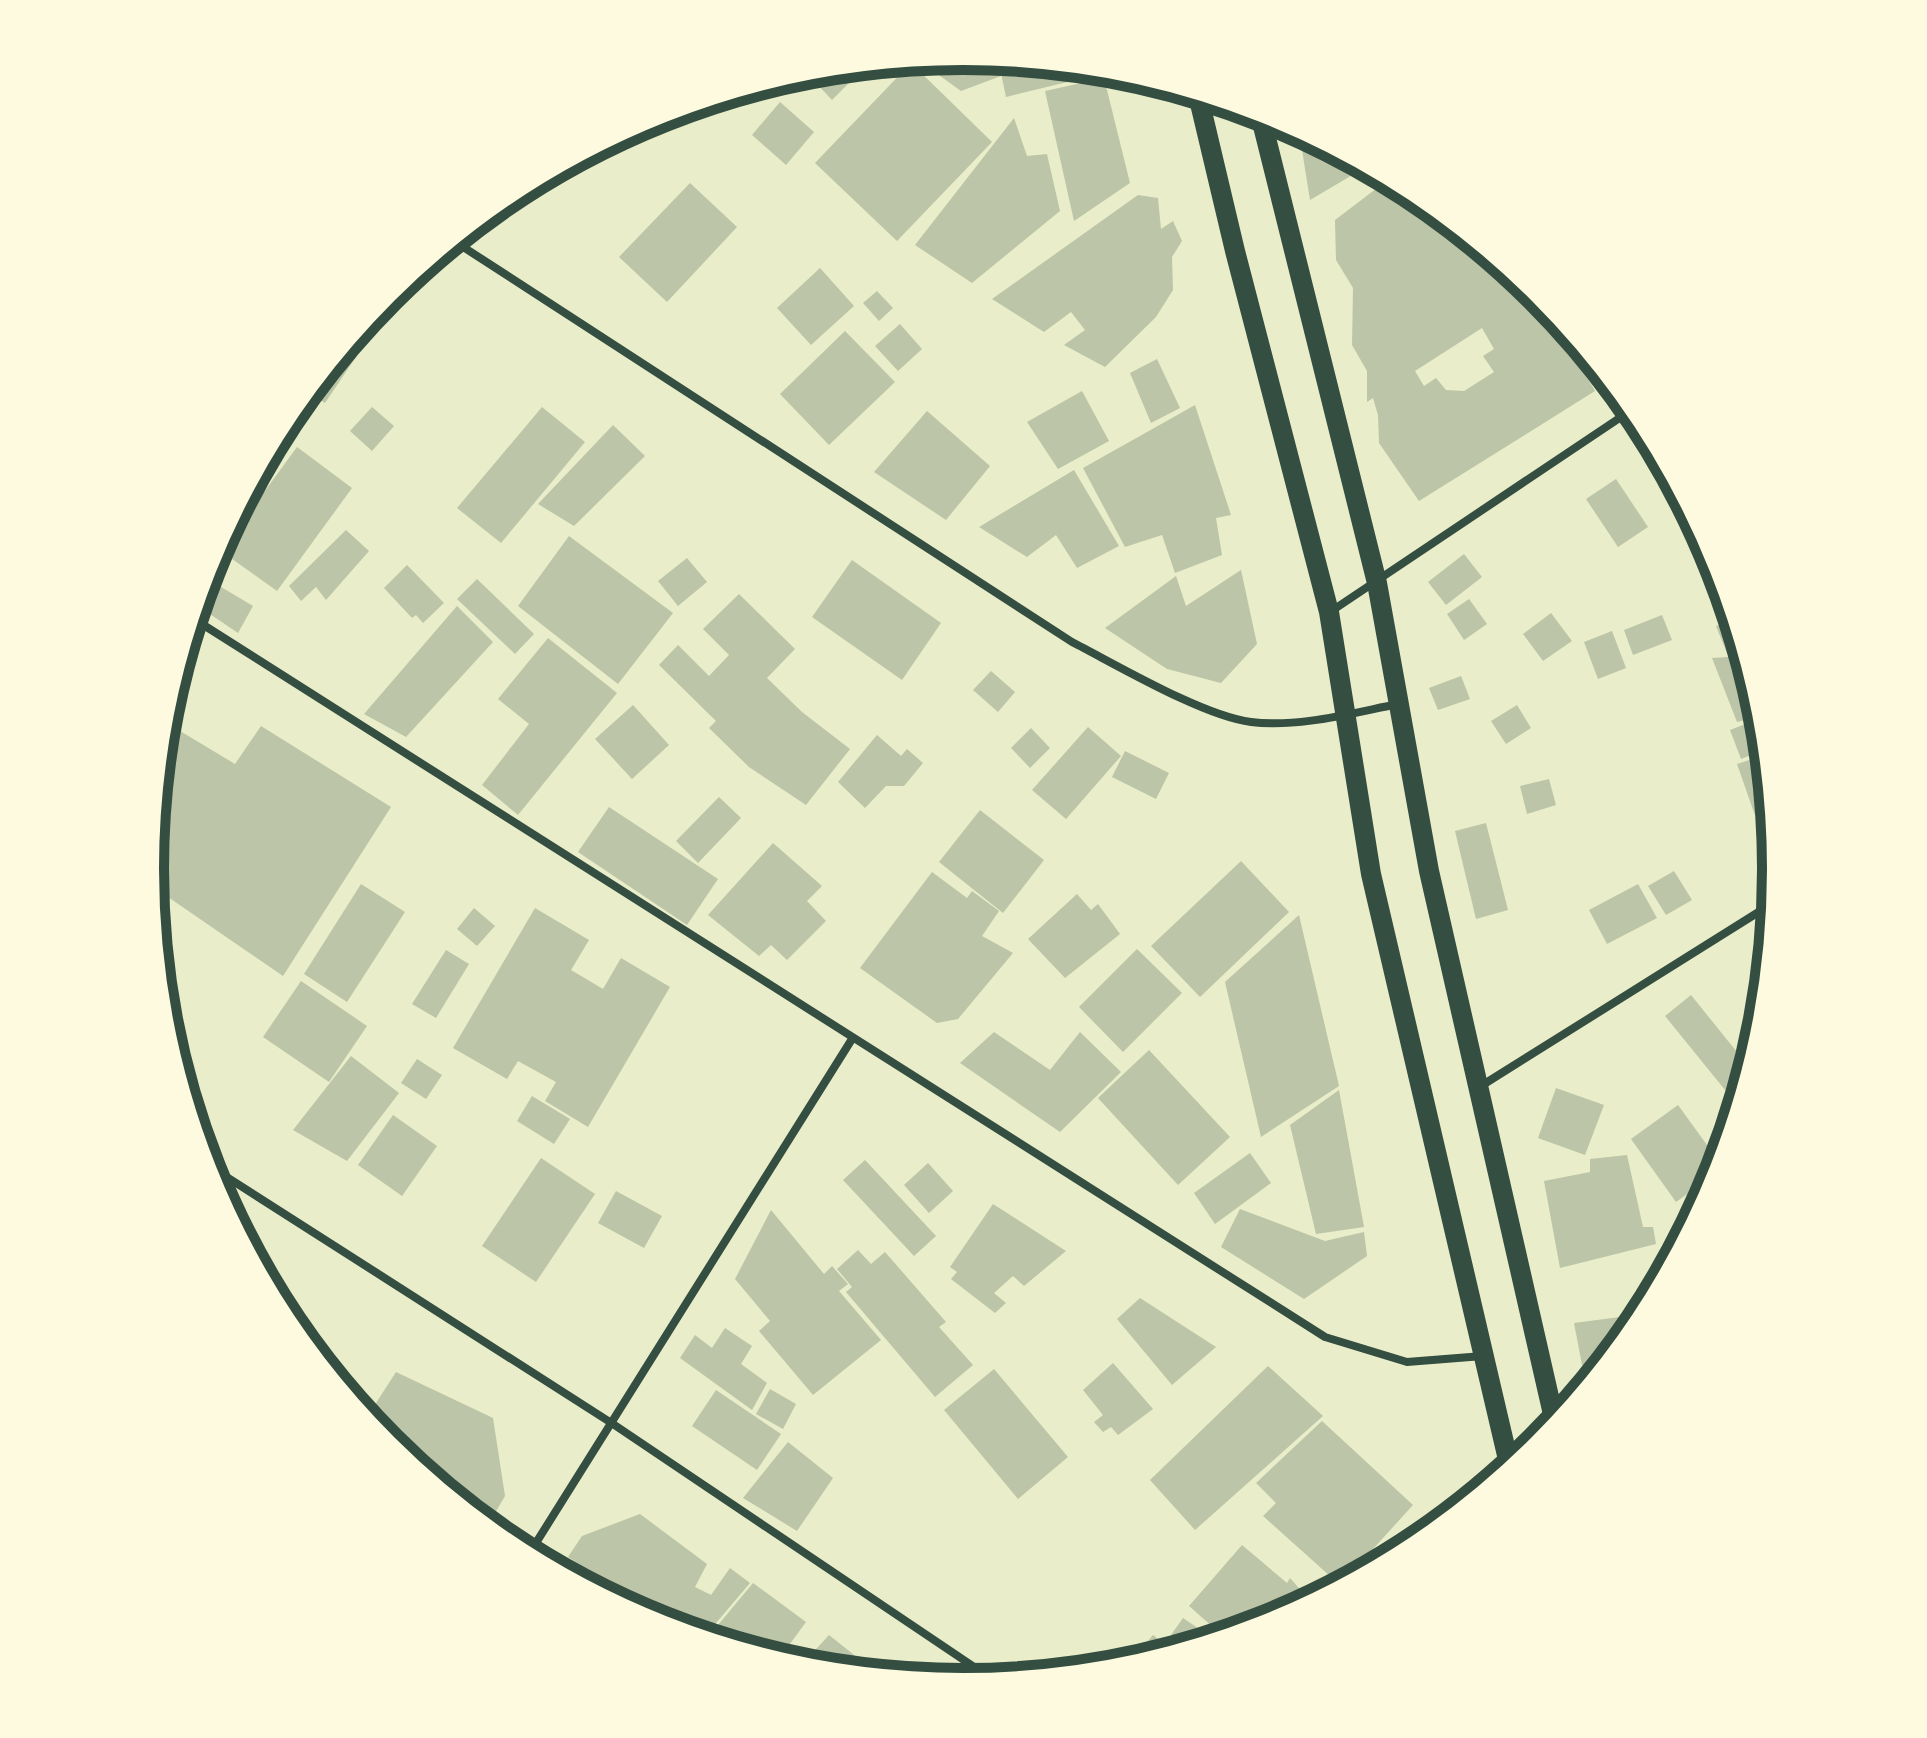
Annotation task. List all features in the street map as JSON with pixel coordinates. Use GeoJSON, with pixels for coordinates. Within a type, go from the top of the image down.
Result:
{"type":"FeatureCollection","features":[{"type":"Feature","properties":{"kind":"main road"},"geometry":{"type":"LineString","coordinates":[[1201,106],[1329,612],[1371,874],[1507,1454]]}},
{"type":"Feature","properties":{"kind":"main road"},"geometry":{"type":"LineString","coordinates":[[1264,129],[1377,583],[1429,871],[1552,1409]]}},
{"type":"Feature","properties":{"kind":"street"},"geometry":{"type":"LineString","coordinates":[[463,247],[1072,642],[1150,683],[1239,719],[1280,722],[1344,715],[1398,704]]}},
{"type":"Feature","properties":{"kind":"street"},"geometry":{"type":"LineString","coordinates":[[1329,612],[1377,583],[1622,417]]}},
{"type":"Feature","properties":{"kind":"street"},"geometry":{"type":"LineString","coordinates":[[203,625],[1325,1337],[1407,1362],[1483,1356]]}},
{"type":"Feature","properties":{"kind":"street"},"geometry":{"type":"LineString","coordinates":[[1480,1087],[1761,910]]}},
{"type":"Feature","properties":{"kind":"street"},"geometry":{"type":"LineString","coordinates":[[536,1543],[852,1039]]}},
{"type":"Feature","properties":{"kind":"street"},"geometry":{"type":"LineString","coordinates":[[226,1176],[613,1424],[975,1668]]}},
{"type":"Feature","properties":{"kind":"building"},"geometry":{"type":"Polygon","coordinates":[[[933,71],[999,71],[1001,76],[961,91],[933,71]]]}},
{"type":"Feature","properties":{"kind":"building"},"geometry":{"type":"Polygon","coordinates":[[[1001,71],[1080,79],[1006,97],[1001,71]]]}},
{"type":"Feature","properties":{"kind":"building"},"geometry":{"type":"Polygon","coordinates":[[[920,72],[992,142],[897,241],[815,163],[901,73],[920,72]]]}},
{"type":"Feature","properties":{"kind":"building"},"geometry":{"type":"Polygon","coordinates":[[[854,78],[854,78],[832,100],[817,84],[854,78]]]}},
{"type":"Feature","properties":{"kind":"building"},"geometry":{"type":"Polygon","coordinates":[[[1092,81],[1105,83],[1130,183],[1074,221],[1045,91],[1092,81]]]}},
{"type":"Feature","properties":{"kind":"building"},"geometry":{"type":"Polygon","coordinates":[[[780,102],[814,132],[786,165],[752,135],[780,102]]]}},
{"type":"Feature","properties":{"kind":"building"},"geometry":{"type":"Polygon","coordinates":[[[1014,118],[1027,156],[1047,154],[1060,211],[972,283],[915,245],[1014,118]]]}},
{"type":"Feature","properties":{"kind":"building"},"geometry":{"type":"Polygon","coordinates":[[[1301,145],[1356,173],[1310,200],[1301,145]]]}},
{"type":"Feature","properties":{"kind":"building"},"geometry":{"type":"Polygon","coordinates":[[[690,183],[737,227],[667,302],[619,257],[690,183]]]}},
{"type":"Feature","properties":{"kind":"building"},"geometry":{"type":"Polygon","coordinates":[[[1379,187],[1450,235],[1490,268],[1564,342],[1595,391],[1419,501],[1379,443],[1378,415],[1373,398],[1367,402],[1367,371],[1352,345],[1353,288],[1336,260],[1335,220],[1379,187]],[[1482,328],[1415,371],[1424,386],[1436,378],[1446,390],[1464,391],[1494,372],[1483,356],[1494,349],[1482,328]]]}},
{"type":"Feature","properties":{"kind":"building"},"geometry":{"type":"Polygon","coordinates":[[[1138,195],[1158,198],[1161,229],[1173,221],[1182,241],[1172,257],[1173,290],[1156,317],[1105,367],[1064,345],[1085,330],[1071,312],[1044,332],[992,299],[1138,195]]]}},
{"type":"Feature","properties":{"kind":"building"},"geometry":{"type":"Polygon","coordinates":[[[820,268],[854,306],[811,345],[777,308],[820,268]]]}},
{"type":"Feature","properties":{"kind":"building"},"geometry":{"type":"Polygon","coordinates":[[[877,291],[893,308],[879,321],[863,303],[877,291]]]}},
{"type":"Feature","properties":{"kind":"building"},"geometry":{"type":"Polygon","coordinates":[[[900,324],[922,349],[898,371],[875,346],[900,324]]]}},
{"type":"Feature","properties":{"kind":"building"},"geometry":{"type":"Polygon","coordinates":[[[845,331],[895,382],[829,445],[780,394],[845,331]]]}},
{"type":"Feature","properties":{"kind":"building"},"geometry":{"type":"Polygon","coordinates":[[[353,355],[356,357],[325,403],[318,399],[353,355]]]}},
{"type":"Feature","properties":{"kind":"building"},"geometry":{"type":"Polygon","coordinates":[[[1157,359],[1180,408],[1151,423],[1130,373],[1157,359]]]}},
{"type":"Feature","properties":{"kind":"building"},"geometry":{"type":"Polygon","coordinates":[[[1082,391],[1109,441],[1058,469],[1027,422],[1082,391]]]}},
{"type":"Feature","properties":{"kind":"building"},"geometry":{"type":"Polygon","coordinates":[[[1195,405],[1231,515],[1216,518],[1222,555],[1175,573],[1162,535],[1125,547],[1083,468],[1195,405]]]}},
{"type":"Feature","properties":{"kind":"building"},"geometry":{"type":"Polygon","coordinates":[[[372,407],[394,426],[372,451],[350,431],[372,407]]]}},
{"type":"Feature","properties":{"kind":"building"},"geometry":{"type":"Polygon","coordinates":[[[542,407],[585,442],[501,543],[457,508],[542,407]]]}},
{"type":"Feature","properties":{"kind":"building"},"geometry":{"type":"Polygon","coordinates":[[[927,411],[990,466],[946,520],[874,472],[927,411]]]}},
{"type":"Feature","properties":{"kind":"building"},"geometry":{"type":"Polygon","coordinates":[[[613,425],[645,456],[574,526],[538,504],[613,425]]]}},
{"type":"Feature","properties":{"kind":"building"},"geometry":{"type":"Polygon","coordinates":[[[297,447],[352,488],[277,591],[228,556],[248,514],[297,447]]]}},
{"type":"Feature","properties":{"kind":"building"},"geometry":{"type":"Polygon","coordinates":[[[1074,470],[1119,546],[1077,568],[1056,535],[1027,557],[979,527],[1074,470]]]}},
{"type":"Feature","properties":{"kind":"building"},"geometry":{"type":"Polygon","coordinates":[[[1616,479],[1648,527],[1618,547],[1586,499],[1616,479]]]}},
{"type":"Feature","properties":{"kind":"building"},"geometry":{"type":"Polygon","coordinates":[[[346,530],[369,551],[326,600],[316,587],[301,601],[289,586],[346,530]]]}},
{"type":"Feature","properties":{"kind":"building"},"geometry":{"type":"Polygon","coordinates":[[[569,536],[673,613],[618,684],[518,606],[569,536]]]}},
{"type":"Feature","properties":{"kind":"building"},"geometry":{"type":"Polygon","coordinates":[[[1464,554],[1482,577],[1446,605],[1428,582],[1464,554]]]}},
{"type":"Feature","properties":{"kind":"building"},"geometry":{"type":"Polygon","coordinates":[[[687,558],[707,582],[678,606],[658,581],[687,558]]]}},
{"type":"Feature","properties":{"kind":"building"},"geometry":{"type":"Polygon","coordinates":[[[852,560],[941,623],[902,680],[812,617],[852,560]]]}},
{"type":"Feature","properties":{"kind":"building"},"geometry":{"type":"Polygon","coordinates":[[[407,565],[444,603],[423,623],[416,615],[412,618],[384,588],[407,565]]]}},
{"type":"Feature","properties":{"kind":"building"},"geometry":{"type":"Polygon","coordinates":[[[1241,570],[1257,644],[1221,683],[1167,669],[1105,628],[1176,576],[1186,606],[1241,570]]]}},
{"type":"Feature","properties":{"kind":"building"},"geometry":{"type":"Polygon","coordinates":[[[477,579],[534,634],[515,654],[457,599],[477,579]]]}},
{"type":"Feature","properties":{"kind":"building"},"geometry":{"type":"Polygon","coordinates":[[[217,585],[253,606],[238,633],[207,612],[217,585]]]}},
{"type":"Feature","properties":{"kind":"building"},"geometry":{"type":"Polygon","coordinates":[[[739,594],[795,649],[767,678],[802,712],[850,749],[806,805],[749,767],[709,728],[716,721],[659,665],[678,645],[709,676],[729,655],[703,629],[739,594]]]}},
{"type":"Feature","properties":{"kind":"building"},"geometry":{"type":"Polygon","coordinates":[[[1469,599],[1487,624],[1464,640],[1447,614],[1469,599]]]}},
{"type":"Feature","properties":{"kind":"building"},"geometry":{"type":"Polygon","coordinates":[[[457,606],[493,642],[406,737],[364,714],[457,606]]]}},
{"type":"Feature","properties":{"kind":"building"},"geometry":{"type":"Polygon","coordinates":[[[1551,613],[1572,641],[1543,661],[1523,634],[1551,613]]]}},
{"type":"Feature","properties":{"kind":"building"},"geometry":{"type":"Polygon","coordinates":[[[1662,615],[1672,640],[1633,655],[1624,630],[1662,615]]]}},
{"type":"Feature","properties":{"kind":"building"},"geometry":{"type":"Polygon","coordinates":[[[1723,623],[1732,652],[1727,653],[1716,626],[1723,623]]]}},
{"type":"Feature","properties":{"kind":"building"},"geometry":{"type":"Polygon","coordinates":[[[1612,631],[1626,668],[1598,679],[1584,642],[1612,631]]]}},
{"type":"Feature","properties":{"kind":"building"},"geometry":{"type":"Polygon","coordinates":[[[548,638],[617,693],[518,815],[482,785],[529,724],[498,699],[548,638]]]}},
{"type":"Feature","properties":{"kind":"building"},"geometry":{"type":"Polygon","coordinates":[[[1733,657],[1748,719],[1737,722],[1712,658],[1733,657]]]}},
{"type":"Feature","properties":{"kind":"building"},"geometry":{"type":"Polygon","coordinates":[[[991,671],[1015,692],[998,712],[973,690],[991,671]]]}},
{"type":"Feature","properties":{"kind":"building"},"geometry":{"type":"Polygon","coordinates":[[[1461,676],[1470,699],[1438,710],[1429,688],[1461,676]]]}},
{"type":"Feature","properties":{"kind":"building"},"geometry":{"type":"Polygon","coordinates":[[[633,705],[669,745],[632,779],[595,739],[633,705]]]}},
{"type":"Feature","properties":{"kind":"building"},"geometry":{"type":"Polygon","coordinates":[[[1517,705],[1531,728],[1506,744],[1491,721],[1517,705]]]}},
{"type":"Feature","properties":{"kind":"building"},"geometry":{"type":"Polygon","coordinates":[[[1749,723],[1754,754],[1741,759],[1730,730],[1749,723]]]}},
{"type":"Feature","properties":{"kind":"building"},"geometry":{"type":"Polygon","coordinates":[[[261,726],[391,807],[283,976],[165,895],[166,817],[177,729],[235,764],[261,726]]]}},
{"type":"Feature","properties":{"kind":"building"},"geometry":{"type":"Polygon","coordinates":[[[1088,727],[1121,756],[1066,819],[1032,790],[1088,727]]]}},
{"type":"Feature","properties":{"kind":"building"},"geometry":{"type":"Polygon","coordinates":[[[1031,728],[1050,748],[1030,768],[1011,748],[1031,728]]]}},
{"type":"Feature","properties":{"kind":"building"},"geometry":{"type":"Polygon","coordinates":[[[877,735],[901,756],[907,749],[923,763],[904,786],[886,786],[865,808],[838,782],[877,735]]]}},
{"type":"Feature","properties":{"kind":"building"},"geometry":{"type":"Polygon","coordinates":[[[1125,751],[1169,773],[1156,799],[1112,777],[1125,751]]]}},
{"type":"Feature","properties":{"kind":"building"},"geometry":{"type":"Polygon","coordinates":[[[1755,758],[1761,833],[1737,764],[1755,758]]]}},
{"type":"Feature","properties":{"kind":"building"},"geometry":{"type":"Polygon","coordinates":[[[1549,779],[1556,805],[1527,814],[1520,786],[1549,779]]]}},
{"type":"Feature","properties":{"kind":"building"},"geometry":{"type":"Polygon","coordinates":[[[719,797],[741,818],[698,863],[676,841],[719,797]]]}},
{"type":"Feature","properties":{"kind":"building"},"geometry":{"type":"Polygon","coordinates":[[[609,807],[718,879],[687,925],[578,852],[609,807]]]}},
{"type":"Feature","properties":{"kind":"building"},"geometry":{"type":"Polygon","coordinates":[[[980,810],[1044,860],[1003,913],[939,862],[980,810]]]}},
{"type":"Feature","properties":{"kind":"building"},"geometry":{"type":"Polygon","coordinates":[[[1486,823],[1508,910],[1476,919],[1455,831],[1486,823]]]}},
{"type":"Feature","properties":{"kind":"building"},"geometry":{"type":"Polygon","coordinates":[[[773,843],[822,886],[807,901],[826,921],[787,960],[771,945],[759,956],[708,915],[773,843]]]}},
{"type":"Feature","properties":{"kind":"building"},"geometry":{"type":"Polygon","coordinates":[[[1241,861],[1289,912],[1200,997],[1151,946],[1241,861]]]}},
{"type":"Feature","properties":{"kind":"building"},"geometry":{"type":"Polygon","coordinates":[[[1674,871],[1692,900],[1666,915],[1648,886],[1674,871]]]}},
{"type":"Feature","properties":{"kind":"building"},"geometry":{"type":"Polygon","coordinates":[[[932,872],[967,898],[972,891],[999,911],[982,936],[1013,953],[958,1019],[937,1023],[860,968],[932,872]]]}},
{"type":"Feature","properties":{"kind":"building"},"geometry":{"type":"Polygon","coordinates":[[[361,884],[405,912],[347,1002],[304,974],[361,884]]]}},
{"type":"Feature","properties":{"kind":"building"},"geometry":{"type":"Polygon","coordinates":[[[1638,884],[1657,918],[1607,944],[1589,910],[1638,884]]]}},
{"type":"Feature","properties":{"kind":"building"},"geometry":{"type":"Polygon","coordinates":[[[1077,894],[1091,910],[1098,904],[1120,934],[1065,978],[1028,939],[1077,894]]]}},
{"type":"Feature","properties":{"kind":"building"},"geometry":{"type":"Polygon","coordinates":[[[474,908],[495,926],[477,946],[457,929],[474,908]]]}},
{"type":"Feature","properties":{"kind":"building"},"geometry":{"type":"Polygon","coordinates":[[[535,908],[589,940],[571,970],[603,989],[621,958],[670,987],[588,1127],[545,1101],[556,1082],[518,1061],[507,1079],[453,1048],[535,908]]]}},
{"type":"Feature","properties":{"kind":"building"},"geometry":{"type":"Polygon","coordinates":[[[1299,915],[1339,1086],[1261,1137],[1225,982],[1299,915]]]}},
{"type":"Feature","properties":{"kind":"building"},"geometry":{"type":"Polygon","coordinates":[[[1137,949],[1182,993],[1123,1052],[1079,1007],[1137,949]]]}},
{"type":"Feature","properties":{"kind":"building"},"geometry":{"type":"Polygon","coordinates":[[[446,950],[469,964],[436,1018],[412,1004],[446,950]]]}},
{"type":"Feature","properties":{"kind":"building"},"geometry":{"type":"Polygon","coordinates":[[[301,981],[367,1026],[329,1082],[263,1037],[301,981]]]}},
{"type":"Feature","properties":{"kind":"building"},"geometry":{"type":"Polygon","coordinates":[[[1691,995],[1740,1056],[1729,1095],[1665,1016],[1691,995]]]}},
{"type":"Feature","properties":{"kind":"building"},"geometry":{"type":"Polygon","coordinates":[[[994,1032],[1050,1070],[1080,1032],[1121,1072],[1060,1132],[960,1063],[994,1032]]]}},
{"type":"Feature","properties":{"kind":"building"},"geometry":{"type":"Polygon","coordinates":[[[1149,1050],[1230,1137],[1178,1185],[1098,1098],[1149,1050]]]}},
{"type":"Feature","properties":{"kind":"building"},"geometry":{"type":"Polygon","coordinates":[[[351,1056],[399,1093],[347,1161],[293,1130],[351,1056]]]}},
{"type":"Feature","properties":{"kind":"building"},"geometry":{"type":"Polygon","coordinates":[[[417,1059],[442,1075],[426,1099],[401,1083],[417,1059]]]}},
{"type":"Feature","properties":{"kind":"building"},"geometry":{"type":"Polygon","coordinates":[[[1556,1088],[1604,1105],[1585,1155],[1538,1138],[1556,1088]]]}},
{"type":"Feature","properties":{"kind":"building"},"geometry":{"type":"Polygon","coordinates":[[[1339,1090],[1364,1227],[1316,1234],[1290,1125],[1339,1090]]]}},
{"type":"Feature","properties":{"kind":"building"},"geometry":{"type":"Polygon","coordinates":[[[532,1096],[570,1119],[554,1144],[517,1121],[532,1096]]]}},
{"type":"Feature","properties":{"kind":"building"},"geometry":{"type":"Polygon","coordinates":[[[1678,1105],[1711,1151],[1696,1188],[1676,1202],[1631,1139],[1678,1105]]]}},
{"type":"Feature","properties":{"kind":"building"},"geometry":{"type":"Polygon","coordinates":[[[393,1115],[437,1146],[402,1196],[358,1165],[393,1115]]]}},
{"type":"Feature","properties":{"kind":"building"},"geometry":{"type":"Polygon","coordinates":[[[1250,1153],[1271,1183],[1215,1224],[1194,1193],[1250,1153]]]}},
{"type":"Feature","properties":{"kind":"building"},"geometry":{"type":"Polygon","coordinates":[[[1627,1155],[1643,1227],[1653,1227],[1656,1244],[1560,1268],[1544,1181],[1590,1172],[1590,1159],[1627,1155]]]}},
{"type":"Feature","properties":{"kind":"building"},"geometry":{"type":"Polygon","coordinates":[[[541,1158],[595,1194],[536,1282],[482,1246],[541,1158]]]}},
{"type":"Feature","properties":{"kind":"building"},"geometry":{"type":"Polygon","coordinates":[[[865,1160],[936,1236],[914,1256],[843,1180],[865,1160]]]}},
{"type":"Feature","properties":{"kind":"building"},"geometry":{"type":"Polygon","coordinates":[[[928,1163],[953,1191],[929,1213],[904,1185],[928,1163]]]}},
{"type":"Feature","properties":{"kind":"building"},"geometry":{"type":"Polygon","coordinates":[[[616,1191],[662,1216],[644,1248],[598,1223],[616,1191]]]}},
{"type":"Feature","properties":{"kind":"building"},"geometry":{"type":"Polygon","coordinates":[[[993,1204],[1066,1251],[1024,1286],[1013,1276],[994,1293],[1006,1303],[995,1313],[951,1279],[957,1272],[950,1267],[993,1204]]]}},
{"type":"Feature","properties":{"kind":"building"},"geometry":{"type":"Polygon","coordinates":[[[1240,1209],[1325,1241],[1364,1232],[1367,1256],[1304,1299],[1221,1247],[1240,1209]]]}},
{"type":"Feature","properties":{"kind":"building"},"geometry":{"type":"Polygon","coordinates":[[[771,1210],[824,1274],[832,1266],[848,1284],[839,1291],[881,1340],[813,1395],[759,1331],[770,1321],[735,1279],[771,1210]]]}},
{"type":"Feature","properties":{"kind":"building"},"geometry":{"type":"Polygon","coordinates":[[[858,1250],[871,1264],[885,1252],[946,1322],[939,1327],[973,1365],[935,1397],[846,1292],[852,1287],[837,1269],[858,1250]]]}},
{"type":"Feature","properties":{"kind":"building"},"geometry":{"type":"Polygon","coordinates":[[[1140,1298],[1216,1347],[1172,1385],[1117,1319],[1140,1298]]]}},
{"type":"Feature","properties":{"kind":"building"},"geometry":{"type":"Polygon","coordinates":[[[1626,1316],[1583,1372],[1574,1323],[1626,1316]]]}},
{"type":"Feature","properties":{"kind":"building"},"geometry":{"type":"Polygon","coordinates":[[[725,1328],[752,1346],[741,1364],[767,1383],[752,1410],[680,1358],[695,1335],[712,1348],[725,1328]]]}},
{"type":"Feature","properties":{"kind":"building"},"geometry":{"type":"Polygon","coordinates":[[[1113,1363],[1153,1409],[1118,1435],[1111,1427],[1103,1432],[1094,1422],[1103,1415],[1083,1390],[1113,1363]]]}},
{"type":"Feature","properties":{"kind":"building"},"geometry":{"type":"Polygon","coordinates":[[[1268,1366],[1323,1416],[1195,1530],[1150,1480],[1268,1366]]]}},
{"type":"Feature","properties":{"kind":"building"},"geometry":{"type":"Polygon","coordinates":[[[994,1369],[1068,1457],[1018,1499],[944,1410],[994,1369]]]}},
{"type":"Feature","properties":{"kind":"building"},"geometry":{"type":"Polygon","coordinates":[[[396,1372],[493,1418],[505,1496],[494,1515],[437,1470],[373,1407],[396,1372]]]}},
{"type":"Feature","properties":{"kind":"building"},"geometry":{"type":"Polygon","coordinates":[[[770,1389],[796,1404],[783,1429],[756,1414],[770,1389]]]}},
{"type":"Feature","properties":{"kind":"building"},"geometry":{"type":"Polygon","coordinates":[[[716,1390],[781,1434],[757,1470],[692,1426],[716,1390]]]}},
{"type":"Feature","properties":{"kind":"building"},"geometry":{"type":"Polygon","coordinates":[[[1322,1421],[1413,1505],[1373,1549],[1377,1552],[1332,1578],[1263,1516],[1276,1503],[1256,1483],[1322,1421]]]}},
{"type":"Feature","properties":{"kind":"building"},"geometry":{"type":"Polygon","coordinates":[[[788,1442],[833,1478],[797,1531],[743,1498],[788,1442]]]}},
{"type":"Feature","properties":{"kind":"building"},"geometry":{"type":"Polygon","coordinates":[[[640,1514],[707,1564],[695,1587],[711,1595],[730,1568],[750,1583],[712,1628],[597,1579],[599,1577],[568,1557],[582,1536],[640,1514]]]}},
{"type":"Feature","properties":{"kind":"building"},"geometry":{"type":"Polygon","coordinates":[[[1242,1545],[1287,1583],[1290,1578],[1303,1592],[1214,1628],[1189,1606],[1242,1545]]]}},
{"type":"Feature","properties":{"kind":"building"},"geometry":{"type":"Polygon","coordinates":[[[753,1583],[806,1622],[787,1648],[715,1628],[753,1583]]]}},
{"type":"Feature","properties":{"kind":"building"},"geometry":{"type":"Polygon","coordinates":[[[1183,1618],[1203,1631],[1176,1639],[1171,1635],[1183,1618]]]}},
{"type":"Feature","properties":{"kind":"building"},"geometry":{"type":"Polygon","coordinates":[[[829,1635],[862,1661],[859,1661],[812,1654],[829,1635]]]}},
{"type":"Feature","properties":{"kind":"building"},"geometry":{"type":"Polygon","coordinates":[[[1153,1635],[1163,1643],[1143,1647],[1153,1635]]]}}]}
